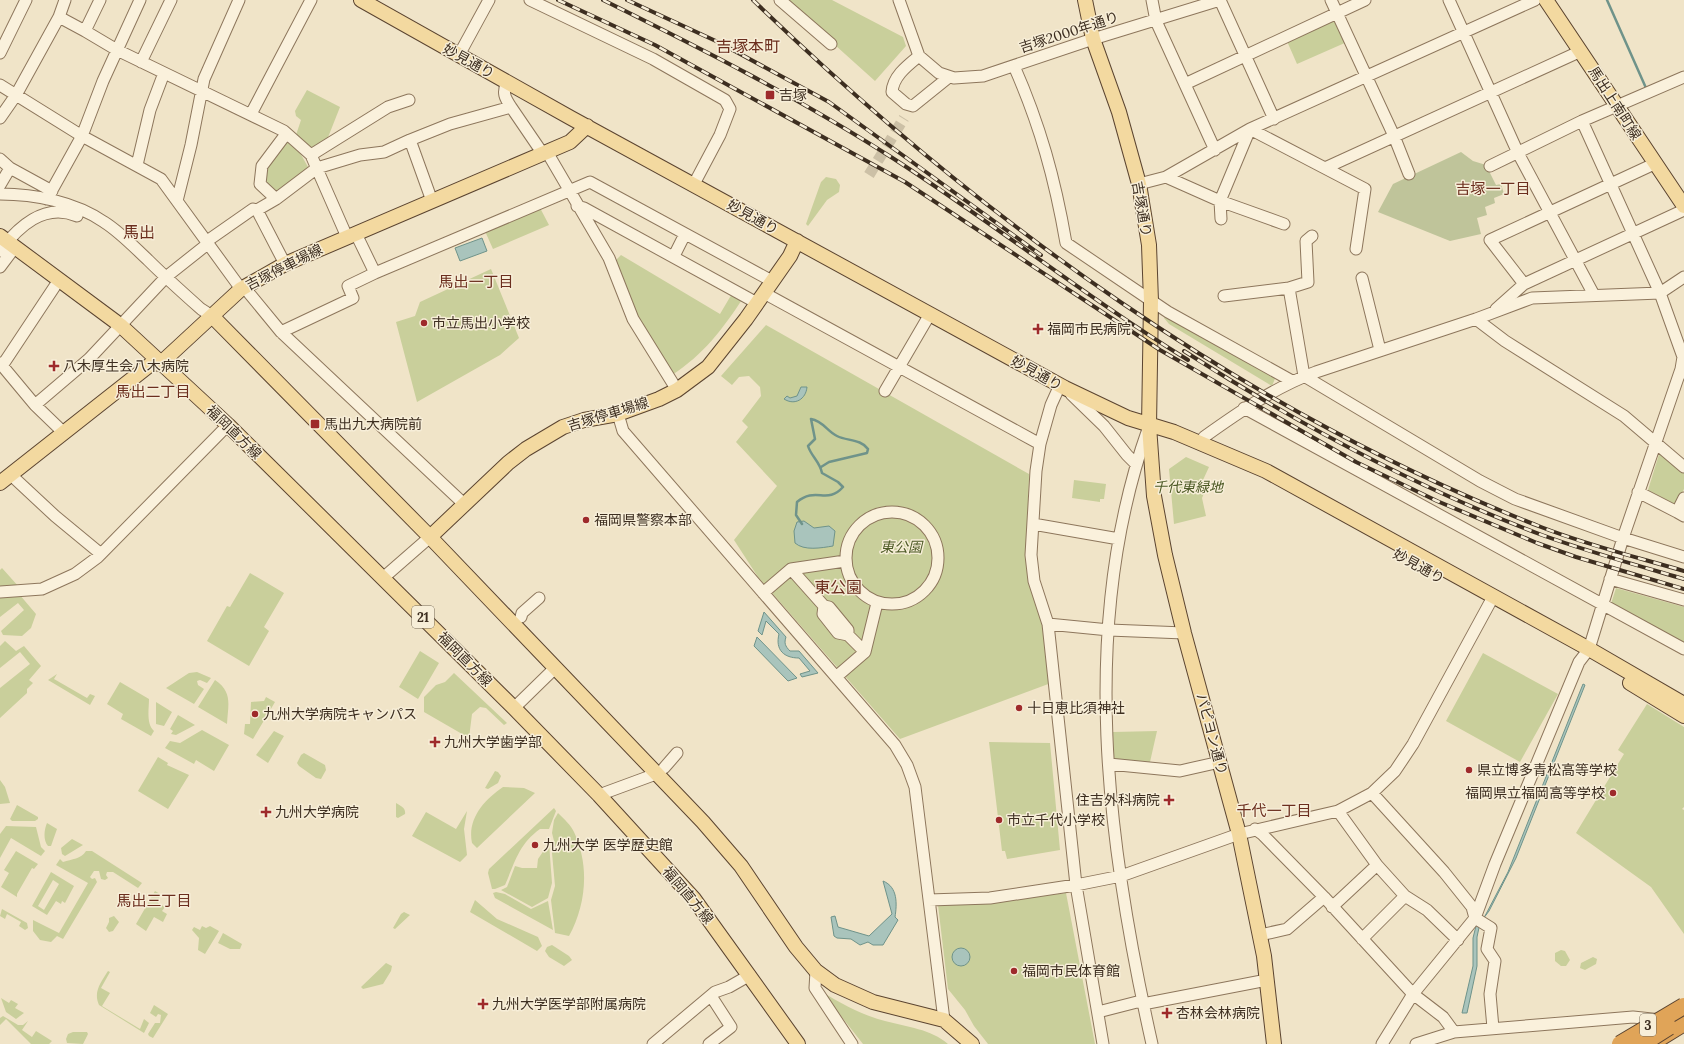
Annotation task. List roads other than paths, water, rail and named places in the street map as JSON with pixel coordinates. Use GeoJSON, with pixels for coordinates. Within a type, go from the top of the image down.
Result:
{"type":"FeatureCollection","features":[{"type":"Feature","properties":{"kind":"highway","name":"3"},"geometry":{"type":"LineString","coordinates":[[1612,1044],[1684,1006]]}},
{"type":"Feature","properties":{"kind":"highway"},"geometry":{"type":"LineString","coordinates":[[1620,1044],[1684,1006]]}},
{"type":"Feature","properties":{"kind":"highway"},"geometry":{"type":"LineString","coordinates":[[1623,1044],[1684,1006]]}},
{"type":"Feature","properties":{"kind":"highway"},"geometry":{"type":"LineString","coordinates":[[1641,1044],[1684,1017]]}},
{"type":"Feature","properties":{"kind":"highway","name":"3"},"geometry":{"type":"LineString","coordinates":[[1649,1044],[1684,1023]]}},
{"type":"Feature","properties":{"kind":"main road","name":"妙見通り"},"geometry":{"type":"LineString","coordinates":[[361,0],[459,56],[1063,387],[1149,426],[1174,440],[1263,479],[1684,704]]}},
{"type":"Feature","properties":{"kind":"main road","name":"吉塚通り"},"geometry":{"type":"LineString","coordinates":[[1085,0],[1092,39],[1118,112],[1139,184],[1149,245],[1151,301],[1149,426]]}},
{"type":"Feature","properties":{"kind":"main road","name":"馬出上南町線"},"geometry":{"type":"LineString","coordinates":[[1546,0],[1654,164],[1684,206]]}},
{"type":"Feature","properties":{"kind":"main road","name":"吉塚停車場線"},"geometry":{"type":"LineString","coordinates":[[6,479],[151,364],[161,363],[242,288],[285,264],[570,142],[587,126]]}},
{"type":"Feature","properties":{"kind":"main road","name":"吉塚停車場線"},"geometry":{"type":"LineString","coordinates":[[430,537],[508,463],[526,449],[563,427],[584,420],[618,414],[677,390],[708,367],[790,256],[797,241]]}},
{"type":"Feature","properties":{"kind":"main road","name":"福岡直方線"},"geometry":{"type":"LineString","coordinates":[[5,244],[59,280],[120,325],[228,426],[514,708],[599,795],[694,899],[750,975],[798,1044]]}},
{"type":"Feature","properties":{"kind":"main road"},"geometry":{"type":"LineString","coordinates":[[212,316],[430,537],[555,668],[660,771],[741,866],[796,947],[816,970],[835,985],[873,1002],[944,1020],[972,1044]]}},
{"type":"Feature","properties":{"kind":"main road","name":"妙見通り"},"geometry":{"type":"LineString","coordinates":[[1149,426],[1174,432],[1266,471],[1491,600]]}},
{"type":"Feature","properties":{"kind":"main road","name":"パピヨン通り"},"geometry":{"type":"LineString","coordinates":[[1149,426],[1154,496],[1165,555],[1184,633],[1239,834],[1260,935],[1267,980],[1274,1044]]}},
{"type":"Feature","properties":{"kind":"main road","name":"妙見通り"},"geometry":{"type":"LineString","coordinates":[[1586,652],[1684,716]]}},
{"type":"Feature","properties":{"kind":"street"},"geometry":{"type":"LineString","coordinates":[[0,52],[26,0]]}},
{"type":"Feature","properties":{"kind":"street"},"geometry":{"type":"LineString","coordinates":[[0,118],[16,95],[59,17],[65,0]]}},
{"type":"Feature","properties":{"kind":"street"},"geometry":{"type":"LineString","coordinates":[[86,31],[100,0]]}},
{"type":"Feature","properties":{"kind":"street"},"geometry":{"type":"LineString","coordinates":[[50,195],[82,136],[117,50],[140,0]]}},
{"type":"Feature","properties":{"kind":"street"},"geometry":{"type":"LineString","coordinates":[[141,62],[171,0]]}},
{"type":"Feature","properties":{"kind":"street"},"geometry":{"type":"LineString","coordinates":[[177,201],[182,189],[204,79],[239,0]]}},
{"type":"Feature","properties":{"kind":"street"},"geometry":{"type":"LineString","coordinates":[[251,114],[311,0]]}},
{"type":"Feature","properties":{"kind":"street"},"geometry":{"type":"LineString","coordinates":[[459,56],[489,0]]}},
{"type":"Feature","properties":{"kind":"street"},"geometry":{"type":"LineString","coordinates":[[530,0],[653,59],[725,100],[730,109],[694,184]]}},
{"type":"Feature","properties":{"kind":"street"},"geometry":{"type":"LineString","coordinates":[[780,0],[831,44]]}},
{"type":"Feature","properties":{"kind":"street"},"geometry":{"type":"LineString","coordinates":[[899,0],[919,56],[939,73],[949,77],[913,106],[906,104],[892,92],[892,84],[906,67],[919,56]]}},
{"type":"Feature","properties":{"kind":"street"},"geometry":{"type":"LineString","coordinates":[[1152,0],[1156,21],[1215,150]]}},
{"type":"Feature","properties":{"kind":"street"},"geometry":{"type":"LineString","coordinates":[[1220,0],[1274,119]]}},
{"type":"Feature","properties":{"kind":"street","name":"吉塚2000年通り"},"geometry":{"type":"LineString","coordinates":[[949,77],[968,78],[983,76],[1092,39],[1156,21],[1220,0]]}},
{"type":"Feature","properties":{"kind":"street"},"geometry":{"type":"LineString","coordinates":[[1331,0],[1394,136],[1409,174]]}},
{"type":"Feature","properties":{"kind":"street"},"geometry":{"type":"LineString","coordinates":[[1184,84],[1365,0]]}},
{"type":"Feature","properties":{"kind":"street"},"geometry":{"type":"LineString","coordinates":[[1449,0],[1518,153],[1594,295]]}},
{"type":"Feature","properties":{"kind":"street"},"geometry":{"type":"LineString","coordinates":[[1139,184],[1166,177],[1215,150],[1250,128],[1274,119],[1535,0]]}},
{"type":"Feature","properties":{"kind":"street"},"geometry":{"type":"LineString","coordinates":[[59,17],[117,50],[164,74],[202,90],[284,131],[301,145],[311,156],[352,235],[359,240],[375,273]]}},
{"type":"Feature","properties":{"kind":"street"},"geometry":{"type":"LineString","coordinates":[[1325,168],[1580,52]]}},
{"type":"Feature","properties":{"kind":"street"},"geometry":{"type":"LineString","coordinates":[[1014,66],[1037,120],[1053,175],[1066,244],[1151,301],[1292,381]]}},
{"type":"Feature","properties":{"kind":"street"},"geometry":{"type":"LineString","coordinates":[[137,165],[150,110],[164,74]]}},
{"type":"Feature","properties":{"kind":"street"},"geometry":{"type":"LineString","coordinates":[[1490,166],[1582,121],[1684,77]]}},
{"type":"Feature","properties":{"kind":"street"},"geometry":{"type":"LineString","coordinates":[[508,82],[504,91],[505,97],[545,153],[609,258],[633,319],[677,390]]}},
{"type":"Feature","properties":{"kind":"street"},"geometry":{"type":"LineString","coordinates":[[0,85],[82,136],[161,179],[242,288],[281,332],[464,504]]}},
{"type":"Feature","properties":{"kind":"street"},"geometry":{"type":"LineString","coordinates":[[311,156],[388,107],[409,100]]}},
{"type":"Feature","properties":{"kind":"street"},"geometry":{"type":"LineString","coordinates":[[35,405],[89,359],[166,277],[208,242],[253,209],[257,210],[276,199],[317,168],[360,155],[384,152],[450,124],[511,107]]}},
{"type":"Feature","properties":{"kind":"street"},"geometry":{"type":"LineString","coordinates":[[1382,1044],[1413,994],[1475,918],[1495,864],[1586,652],[1655,442],[1682,371],[1683,357],[1660,292],[1582,121]]}},
{"type":"Feature","properties":{"kind":"street"},"geometry":{"type":"LineString","coordinates":[[1250,128],[1365,189],[1356,249]]}},
{"type":"Feature","properties":{"kind":"street"},"geometry":{"type":"LineString","coordinates":[[1221,219],[1220,201],[1250,128]]}},
{"type":"Feature","properties":{"kind":"street"},"geometry":{"type":"LineString","coordinates":[[276,199],[260,184],[262,166],[286,134]]}},
{"type":"Feature","properties":{"kind":"street"},"geometry":{"type":"LineString","coordinates":[[410,140],[432,201]]}},
{"type":"Feature","properties":{"kind":"street"},"geometry":{"type":"LineString","coordinates":[[0,159],[10,168],[50,195],[104,221],[124,237],[201,309],[212,316]]}},
{"type":"Feature","properties":{"kind":"street"},"geometry":{"type":"LineString","coordinates":[[1524,284],[1490,240],[1654,164]]}},
{"type":"Feature","properties":{"kind":"street"},"geometry":{"type":"LineString","coordinates":[[0,185],[10,168]]}},
{"type":"Feature","properties":{"kind":"street"},"geometry":{"type":"LineString","coordinates":[[1166,177],[1220,201],[1284,224]]}},
{"type":"Feature","properties":{"kind":"street"},"geometry":{"type":"LineString","coordinates":[[281,332],[353,298],[348,286],[568,190],[590,182],[685,234],[764,292]]}},
{"type":"Feature","properties":{"kind":"street"},"geometry":{"type":"LineString","coordinates":[[0,194],[29,196],[50,195]]}},
{"type":"Feature","properties":{"kind":"street"},"geometry":{"type":"LineString","coordinates":[[578,206],[674,256],[764,292],[1040,444]]}},
{"type":"Feature","properties":{"kind":"street"},"geometry":{"type":"LineString","coordinates":[[257,210],[285,264]]}},
{"type":"Feature","properties":{"kind":"street"},"geometry":{"type":"LineString","coordinates":[[1492,312],[1524,284],[1684,210]]}},
{"type":"Feature","properties":{"kind":"street"},"geometry":{"type":"LineString","coordinates":[[0,267],[5,244],[23,224],[44,213],[68,212],[91,221],[104,221]]}},
{"type":"Feature","properties":{"kind":"street"},"geometry":{"type":"LineString","coordinates":[[674,256],[685,234]]}},
{"type":"Feature","properties":{"kind":"street"},"geometry":{"type":"LineString","coordinates":[[1224,296],[1289,288],[1308,282],[1306,241],[1312,236]]}},
{"type":"Feature","properties":{"kind":"street"},"geometry":{"type":"LineString","coordinates":[[1203,444],[1204,437],[1244,408],[1292,381],[1304,376],[1476,319],[1532,298],[1660,292],[1684,277]]}},
{"type":"Feature","properties":{"kind":"street"},"geometry":{"type":"LineString","coordinates":[[1362,278],[1380,350]]}},
{"type":"Feature","properties":{"kind":"street"},"geometry":{"type":"LineString","coordinates":[[59,280],[1,364],[35,405],[64,433]]}},
{"type":"Feature","properties":{"kind":"street"},"geometry":{"type":"LineString","coordinates":[[1289,288],[1304,376],[1480,482],[1515,499],[1623,538],[1684,557]]}},
{"type":"Feature","properties":{"kind":"street"},"geometry":{"type":"LineString","coordinates":[[886,391],[930,314]]}},
{"type":"Feature","properties":{"kind":"street"},"geometry":{"type":"LineString","coordinates":[[1476,319],[1505,341],[1624,416],[1684,467]]}},
{"type":"Feature","properties":{"kind":"street"},"geometry":{"type":"LineString","coordinates":[[1103,1044],[1076,885],[1048,624],[1034,582],[1031,555],[1036,471],[1040,444],[1051,405],[1063,387],[1104,426],[1136,464]]}},
{"type":"Feature","properties":{"kind":"street"},"geometry":{"type":"LineString","coordinates":[[1244,408],[1684,649]]}},
{"type":"Feature","properties":{"kind":"street"},"geometry":{"type":"LineString","coordinates":[[618,414],[623,431],[895,745],[907,765],[915,787],[944,1020]]}},
{"type":"Feature","properties":{"kind":"street"},"geometry":{"type":"LineString","coordinates":[[0,592],[42,589],[76,574],[101,554],[228,426]]}},
{"type":"Feature","properties":{"kind":"street"},"geometry":{"type":"LineString","coordinates":[[1149,426],[1136,464],[1119,539],[1112,582],[1106,666],[1110,792],[1121,876],[1143,1003],[1152,1044]]}},
{"type":"Feature","properties":{"kind":"street"},"geometry":{"type":"LineString","coordinates":[[6,479],[55,516],[101,554]]}},
{"type":"Feature","properties":{"kind":"street"},"geometry":{"type":"LineString","coordinates":[[1638,492],[1681,514],[1684,498]]}},
{"type":"Feature","properties":{"kind":"street"},"geometry":{"type":"LineString","coordinates":[[898,511],[914,515],[926,525],[938,546],[939,562],[933,582],[915,599],[899,604],[877,603],[863,594],[852,581],[846,561],[846,552],[854,532],[861,523],[881,512],[898,511]]}},
{"type":"Feature","properties":{"kind":"street"},"geometry":{"type":"LineString","coordinates":[[1033,524],[1119,539]]}},
{"type":"Feature","properties":{"kind":"street"},"geometry":{"type":"LineString","coordinates":[[383,578],[430,537]]}},
{"type":"Feature","properties":{"kind":"street"},"geometry":{"type":"LineString","coordinates":[[763,593],[791,569],[846,561]]}},
{"type":"Feature","properties":{"kind":"street"},"geometry":{"type":"LineString","coordinates":[[791,569],[824,606],[829,607],[848,630],[848,635],[865,652]]}},
{"type":"Feature","properties":{"kind":"street"},"geometry":{"type":"LineString","coordinates":[[1610,579],[1684,600]]}},
{"type":"Feature","properties":{"kind":"street"},"geometry":{"type":"LineString","coordinates":[[521,617],[522,613],[539,598]]}},
{"type":"Feature","properties":{"kind":"street"},"geometry":{"type":"LineString","coordinates":[[929,900],[990,898],[1076,885],[1121,876],[1255,829],[1338,811],[1372,793],[1395,772],[1413,744],[1491,600]]}},
{"type":"Feature","properties":{"kind":"street"},"geometry":{"type":"LineString","coordinates":[[836,677],[865,652],[877,603]]}},
{"type":"Feature","properties":{"kind":"street"},"geometry":{"type":"LineString","coordinates":[[1048,624],[1109,630],[1184,633]]}},
{"type":"Feature","properties":{"kind":"street"},"geometry":{"type":"LineString","coordinates":[[514,708],[555,668]]}},
{"type":"Feature","properties":{"kind":"street"},"geometry":{"type":"LineString","coordinates":[[599,795],[660,771],[677,753]]}},
{"type":"Feature","properties":{"kind":"street"},"geometry":{"type":"LineString","coordinates":[[1109,764],[1180,772],[1220,762]]}},
{"type":"Feature","properties":{"kind":"street"},"geometry":{"type":"LineString","coordinates":[[1372,793],[1449,878],[1472,907],[1475,918],[1491,928],[1488,949],[1495,961],[1490,994],[1493,1028]]}},
{"type":"Feature","properties":{"kind":"street"},"geometry":{"type":"LineString","coordinates":[[1338,811],[1377,865],[1405,896],[1428,910],[1458,940]]}},
{"type":"Feature","properties":{"kind":"street"},"geometry":{"type":"LineString","coordinates":[[1255,829],[1262,834],[1324,897],[1413,994],[1443,1017],[1454,1032]]}},
{"type":"Feature","properties":{"kind":"street"},"geometry":{"type":"LineString","coordinates":[[1332,907],[1377,865]]}},
{"type":"Feature","properties":{"kind":"street"},"geometry":{"type":"LineString","coordinates":[[1362,939],[1405,896]]}},
{"type":"Feature","properties":{"kind":"street"},"geometry":{"type":"LineString","coordinates":[[1260,935],[1287,929],[1324,897]]}},
{"type":"Feature","properties":{"kind":"street"},"geometry":{"type":"LineString","coordinates":[[816,970],[815,988],[852,1044]]}},
{"type":"Feature","properties":{"kind":"street"},"geometry":{"type":"LineString","coordinates":[[660,1042],[711,996],[750,975]]}},
{"type":"Feature","properties":{"kind":"street"},"geometry":{"type":"LineString","coordinates":[[1098,1012],[1137,1002],[1143,1003],[1267,980]]}},
{"type":"Feature","properties":{"kind":"street"},"geometry":{"type":"LineString","coordinates":[[709,1044],[731,1028],[711,996]]}},
{"type":"Feature","properties":{"kind":"street"},"geometry":{"type":"LineString","coordinates":[[1416,1044],[1454,1032],[1493,1028],[1633,1017],[1658,1020],[1684,1017]]}},
{"type":"Feature","properties":{"kind":"water"},"geometry":{"type":"Polygon","coordinates":[[[482,238],[487,251],[460,261],[455,248],[482,238]]]}},
{"type":"Feature","properties":{"kind":"water"},"geometry":{"type":"Polygon","coordinates":[[[801,387],[807,387],[805,395],[802,398],[792,402],[784,399],[787,396],[790,398],[797,396],[801,387]]]}},
{"type":"Feature","properties":{"kind":"water"},"geometry":{"type":"Polygon","coordinates":[[[804,521],[814,528],[829,526],[835,531],[833,546],[808,548],[799,546],[795,543],[794,531],[797,522],[804,521]]]}},
{"type":"Feature","properties":{"kind":"water"},"geometry":{"type":"Polygon","coordinates":[[[764,612],[786,637],[785,644],[788,649],[790,651],[799,651],[818,673],[802,677],[800,674],[810,671],[799,658],[785,655],[782,652],[778,644],[779,634],[766,621],[762,635],[758,631],[764,612]]]}},
{"type":"Feature","properties":{"kind":"water"},"geometry":{"type":"Polygon","coordinates":[[[757,637],[797,678],[788,681],[754,646],[757,637]]]}},
{"type":"Feature","properties":{"kind":"water"},"geometry":{"type":"Polygon","coordinates":[[[1583,684],[1585,685],[1516,858],[1489,911],[1480,923],[1477,937],[1477,966],[1467,1013],[1462,1013],[1473,966],[1473,938],[1477,922],[1485,916],[1508,872],[1583,684]]]}},
{"type":"Feature","properties":{"kind":"water"},"geometry":{"type":"Polygon","coordinates":[[[883,881],[891,887],[894,892],[896,901],[895,917],[898,920],[883,945],[873,945],[868,942],[860,945],[851,939],[837,938],[834,936],[831,917],[835,916],[838,927],[869,936],[892,914],[883,881]]]}},
{"type":"Feature","properties":{"kind":"water"},"geometry":{"type":"Polygon","coordinates":[[[961,948],[967,951],[970,957],[967,963],[961,966],[955,963],[952,957],[955,951],[961,948]]]}},
{"type":"Feature","properties":{"kind":"waterway"},"geometry":{"type":"LineString","coordinates":[[1607,0],[1646,88]]}},
{"type":"Feature","properties":{"kind":"waterway"},"geometry":{"type":"LineString","coordinates":[[802,524],[796,515],[797,502],[810,495],[832,495],[843,487],[838,482],[822,473],[809,450],[808,446],[815,439],[811,419],[819,422],[837,436],[862,443],[868,449],[867,453],[829,462],[821,467]]}},
{"type":"Feature","properties":{"kind":"tunnel"},"geometry":{"type":"LineString","coordinates":[[869,175],[904,118]]}},
{"type":"Feature","properties":{"kind":"railway"},"geometry":{"type":"LineString","coordinates":[[558,0],[655,45],[905,182],[1160,350],[1356,462],[1437,501],[1537,543],[1576,557],[1684,589]]}},
{"type":"Feature","properties":{"kind":"railway"},"geometry":{"type":"LineString","coordinates":[[603,0],[749,74],[856,135],[966,207],[1113,311],[1188,360]]}},
{"type":"Feature","properties":{"kind":"railway"},"geometry":{"type":"LineString","coordinates":[[627,0],[718,42],[829,102],[1041,255]]}},
{"type":"Feature","properties":{"kind":"railway"},"geometry":{"type":"LineString","coordinates":[[753,0],[840,81],[930,159],[1024,233],[1121,302],[1221,367],[1325,427],[1431,480],[1541,527],[1594,545],[1684,571]]}},
{"type":"Feature","properties":{"kind":"railway"},"geometry":{"type":"LineString","coordinates":[[1184,351],[1270,404],[1358,452],[1449,497],[1542,535],[1684,579]]}},
{"type":"Feature","properties":{"kind":"place","name":"吉塚"},"geometry":{"type":"Point","coordinates":[770,95]}},
{"type":"Feature","properties":{"kind":"place","name":"市立馬出小学校"},"geometry":{"type":"Point","coordinates":[424,323]}},
{"type":"Feature","properties":{"kind":"place","name":"福岡市民病院"},"geometry":{"type":"Point","coordinates":[1038,329]}},
{"type":"Feature","properties":{"kind":"place","name":"八木厚生会八木病院"},"geometry":{"type":"Point","coordinates":[54,366]}},
{"type":"Feature","properties":{"kind":"place","name":"馬出九大病院前"},"geometry":{"type":"Point","coordinates":[315,424]}},
{"type":"Feature","properties":{"kind":"place","name":"福岡県警察本部"},"geometry":{"type":"Point","coordinates":[586,520]}},
{"type":"Feature","properties":{"kind":"place","name":"十日恵比須神社"},"geometry":{"type":"Point","coordinates":[1019,708]}},
{"type":"Feature","properties":{"kind":"place","name":"九州大学病院キャンパス"},"geometry":{"type":"Point","coordinates":[255,714]}},
{"type":"Feature","properties":{"kind":"place","name":"九州大学歯学部"},"geometry":{"type":"Point","coordinates":[435,742]}},
{"type":"Feature","properties":{"kind":"place","name":"県立博多青松高等学校"},"geometry":{"type":"Point","coordinates":[1469,770]}},
{"type":"Feature","properties":{"kind":"place","name":"福岡県立福岡高等学校"},"geometry":{"type":"Point","coordinates":[1613,793]}},
{"type":"Feature","properties":{"kind":"place","name":"住吉外科病院"},"geometry":{"type":"Point","coordinates":[1169,800]}},
{"type":"Feature","properties":{"kind":"place","name":"九州大学病院"},"geometry":{"type":"Point","coordinates":[266,812]}},
{"type":"Feature","properties":{"kind":"place","name":"市立千代小学校"},"geometry":{"type":"Point","coordinates":[999,820]}},
{"type":"Feature","properties":{"kind":"place","name":"九州大学 医学歴史館"},"geometry":{"type":"Point","coordinates":[535,845]}},
{"type":"Feature","properties":{"kind":"place","name":"福岡市民体育館"},"geometry":{"type":"Point","coordinates":[1014,971]}},
{"type":"Feature","properties":{"kind":"place","name":"九州大学医学部附属病院"},"geometry":{"type":"Point","coordinates":[483,1004]}},
{"type":"Feature","properties":{"kind":"place","name":"杏林会林病院"},"geometry":{"type":"Point","coordinates":[1167,1013]}},
{"type":"Feature","properties":{"kind":"district","name":"吉塚本町"},"geometry":{"type":"Point","coordinates":[748,46]}},
{"type":"Feature","properties":{"kind":"district","name":"吉塚一丁目"},"geometry":{"type":"Point","coordinates":[1493,188]}},
{"type":"Feature","properties":{"kind":"district","name":"馬出"},"geometry":{"type":"Point","coordinates":[139,232]}},
{"type":"Feature","properties":{"kind":"district","name":"馬出一丁目"},"geometry":{"type":"Point","coordinates":[476,281]}},
{"type":"Feature","properties":{"kind":"district","name":"馬出二丁目"},"geometry":{"type":"Point","coordinates":[153,391]}},
{"type":"Feature","properties":{"kind":"district","name":"東公園"},"geometry":{"type":"Point","coordinates":[838,587]}},
{"type":"Feature","properties":{"kind":"district","name":"千代一丁目"},"geometry":{"type":"Point","coordinates":[1274,810]}},
{"type":"Feature","properties":{"kind":"district","name":"馬出三丁目"},"geometry":{"type":"Point","coordinates":[154,900]}},
{"type":"Feature","properties":{"kind":"park label","name":"千代東緑地"},"geometry":{"type":"Point","coordinates":[1188,487]}}]}
